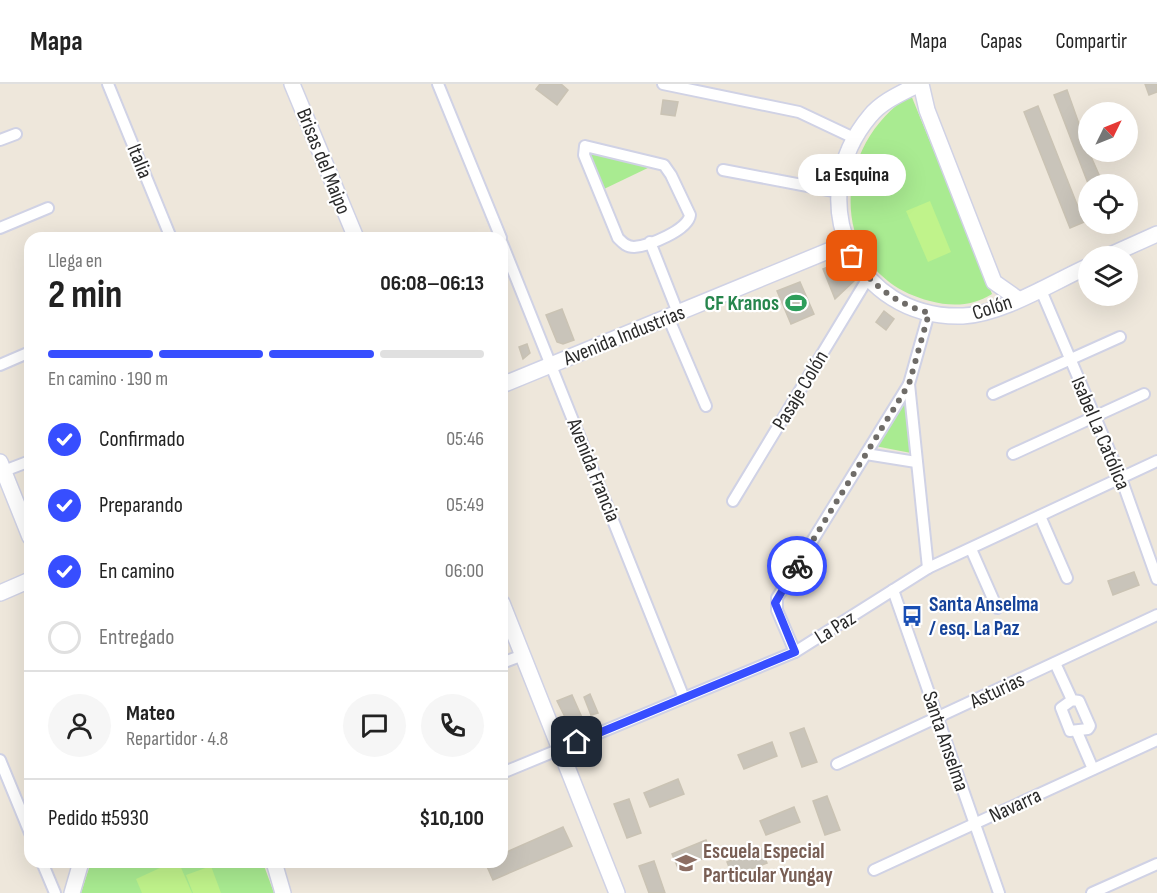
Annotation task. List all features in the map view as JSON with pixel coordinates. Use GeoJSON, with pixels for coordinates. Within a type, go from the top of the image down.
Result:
{"type":"FeatureCollection","features":[{"type":"Feature","properties":{"kind":"street","name":"Italia"},"geometry":{"type":"LineString","coordinates":[[108,84],[169,232]]}},
{"type":"Feature","properties":{"kind":"street","name":"Brisas del Maipo"},"geometry":{"type":"LineString","coordinates":[[292,84],[354,232]]}},
{"type":"Feature","properties":{"kind":"street"},"geometry":{"type":"LineString","coordinates":[[438,84],[499,232]]}},
{"type":"Feature","properties":{"kind":"street"},"geometry":{"type":"LineString","coordinates":[[663,84],[799,112],[855,138]]}},
{"type":"Feature","properties":{"kind":"street"},"geometry":{"type":"LineString","coordinates":[[845,244],[840,227],[839,192],[841,175],[855,138],[870,115],[883,104],[920,84],[927,110],[994,282],[993,297],[985,313]]}},
{"type":"Feature","properties":{"kind":"street"},"geometry":{"type":"LineString","coordinates":[[0,140],[16,134]]}},
{"type":"Feature","properties":{"kind":"street"},"geometry":{"type":"LineString","coordinates":[[585,146],[657,162],[664,165],[671,175],[690,215],[689,223],[683,228],[650,242],[634,247],[626,246],[618,238],[584,155],[585,146]]}},
{"type":"Feature","properties":{"kind":"street"},"geometry":{"type":"LineString","coordinates":[[723,170],[839,192]]}},
{"type":"Feature","properties":{"kind":"street"},"geometry":{"type":"LineString","coordinates":[[0,228],[48,208]]}},
{"type":"Feature","properties":{"kind":"street"},"geometry":{"type":"LineString","coordinates":[[1130,246],[1157,234]]}},
{"type":"Feature","properties":{"kind":"street"},"geometry":{"type":"LineString","coordinates":[[650,242],[673,315],[706,406]]}},
{"type":"Feature","properties":{"kind":"street","name":"Colón"},"geometry":{"type":"LineString","coordinates":[[845,244],[868,278],[896,300],[929,313],[951,316],[985,313],[1078,271]]}},
{"type":"Feature","properties":{"kind":"street","name":"Avenida Industrias"},"geometry":{"type":"LineString","coordinates":[[508,383],[845,244]]}},
{"type":"Feature","properties":{"kind":"street","name":"Avenida Francia"},"geometry":{"type":"LineString","coordinates":[[508,258],[684,698]]}},
{"type":"Feature","properties":{"kind":"street","name":"Pasaje Colón"},"geometry":{"type":"LineString","coordinates":[[733,501],[868,278]]}},
{"type":"Feature","properties":{"kind":"street"},"geometry":{"type":"LineString","coordinates":[[994,282],[1018,299]]}},
{"type":"Feature","properties":{"kind":"street","name":"Isabel La Católica"},"geometry":{"type":"LineString","coordinates":[[1040,288],[1121,478],[1157,579]]}},
{"type":"Feature","properties":{"kind":"street"},"geometry":{"type":"LineString","coordinates":[[795,652],[777,610],[777,598],[909,384],[929,313]]}},
{"type":"Feature","properties":{"kind":"street"},"geometry":{"type":"LineString","coordinates":[[993,394],[1120,337]]}},
{"type":"Feature","properties":{"kind":"street"},"geometry":{"type":"LineString","coordinates":[[0,365],[24,355]]}},
{"type":"Feature","properties":{"kind":"street"},"geometry":{"type":"LineString","coordinates":[[909,384],[928,568]]}},
{"type":"Feature","properties":{"kind":"street"},"geometry":{"type":"LineString","coordinates":[[1013,454],[1144,394]]}},
{"type":"Feature","properties":{"kind":"street"},"geometry":{"type":"LineString","coordinates":[[866,454],[916,462]]}},
{"type":"Feature","properties":{"kind":"street","name":"La Paz"},"geometry":{"type":"LineString","coordinates":[[508,771],[795,652],[928,568],[1157,461]]}},
{"type":"Feature","properties":{"kind":"street"},"geometry":{"type":"LineString","coordinates":[[24,462],[2,467],[24,522]]}},
{"type":"Feature","properties":{"kind":"street"},"geometry":{"type":"LineString","coordinates":[[1040,516],[1067,578]]}},
{"type":"Feature","properties":{"kind":"street"},"geometry":{"type":"LineString","coordinates":[[971,549],[997,608]]}},
{"type":"Feature","properties":{"kind":"street"},"geometry":{"type":"LineString","coordinates":[[0,593],[24,583]]}},
{"type":"Feature","properties":{"kind":"street","name":"Santa Anselma"},"geometry":{"type":"LineString","coordinates":[[893,590],[999,893]]}},
{"type":"Feature","properties":{"kind":"street","name":"Asturias"},"geometry":{"type":"LineString","coordinates":[[837,764],[1157,615]]}},
{"type":"Feature","properties":{"kind":"street"},"geometry":{"type":"LineString","coordinates":[[508,618],[617,893]]}},
{"type":"Feature","properties":{"kind":"street"},"geometry":{"type":"LineString","coordinates":[[508,661],[523,655]]}},
{"type":"Feature","properties":{"kind":"street"},"geometry":{"type":"LineString","coordinates":[[1055,663],[1072,700]]}},
{"type":"Feature","properties":{"kind":"street"},"geometry":{"type":"LineString","coordinates":[[1072,700],[1079,701],[1090,726],[1077,732],[1070,731],[1061,708],[1072,700]]}},
{"type":"Feature","properties":{"kind":"street"},"geometry":{"type":"LineString","coordinates":[[1077,732],[1093,769]]}},
{"type":"Feature","properties":{"kind":"street","name":"Navarra"},"geometry":{"type":"LineString","coordinates":[[873,870],[1157,740]]}},
{"type":"Feature","properties":{"kind":"street"},"geometry":{"type":"LineString","coordinates":[[0,760],[24,818]]}},
{"type":"Feature","properties":{"kind":"street"},"geometry":{"type":"LineString","coordinates":[[1092,893],[1157,864]]}},
{"type":"Feature","properties":{"kind":"street"},"geometry":{"type":"LineString","coordinates":[[45,868],[55,893]]}},
{"type":"Feature","properties":{"kind":"street"},"geometry":{"type":"LineString","coordinates":[[72,893],[79,868]]}},
{"type":"Feature","properties":{"kind":"street"},"geometry":{"type":"LineString","coordinates":[[278,868],[283,893]]}},
{"type":"Feature","properties":{"kind":"green space"},"geometry":{"type":"Polygon","coordinates":[[[911,95],[992,294],[977,301],[954,305],[938,303],[896,287],[872,265],[857,238],[851,208],[853,176],[864,145],[884,118],[911,95]]]}},
{"type":"Feature","properties":{"kind":"green space"},"geometry":{"type":"Polygon","coordinates":[[[590,153],[652,166],[604,189],[590,153]]]}},
{"type":"Feature","properties":{"kind":"green space"},"geometry":{"type":"Polygon","coordinates":[[[930,201],[951,252],[928,262],[906,211],[930,201]]]}},
{"type":"Feature","properties":{"kind":"green space"},"geometry":{"type":"Polygon","coordinates":[[[905,396],[911,453],[875,446],[905,396]]]}},
{"type":"Feature","properties":{"kind":"green space"},"geometry":{"type":"Polygon","coordinates":[[[89,868],[265,868],[274,893],[81,893],[89,868]]]}},
{"type":"Feature","properties":{"kind":"green space"},"geometry":{"type":"Polygon","coordinates":[[[160,868],[181,868],[192,893],[142,893],[136,879],[160,868]]]}},
{"type":"Feature","properties":{"kind":"green space"},"geometry":{"type":"Polygon","coordinates":[[[212,868],[221,893],[193,893],[186,875],[212,868]]]}},
{"type":"Feature","properties":{"kind":"building"},"geometry":{"type":"Polygon","coordinates":[[[540,84],[561,84],[568,90],[557,105],[536,89],[540,84]]]}},
{"type":"Feature","properties":{"kind":"building"},"geometry":{"type":"Polygon","coordinates":[[[1145,84],[1157,84],[1157,92],[1149,95],[1145,84]]]}},
{"type":"Feature","properties":{"kind":"building"},"geometry":{"type":"Polygon","coordinates":[[[1067,90],[1078,121],[1078,157],[1054,95],[1067,90]]]}},
{"type":"Feature","properties":{"kind":"building"},"geometry":{"type":"Polygon","coordinates":[[[663,100],[678,102],[675,116],[661,114],[663,100]]]}},
{"type":"Feature","properties":{"kind":"building"},"geometry":{"type":"Polygon","coordinates":[[[1038,106],[1078,207],[1078,225],[1070,228],[1024,112],[1038,106]]]}},
{"type":"Feature","properties":{"kind":"building"},"geometry":{"type":"Polygon","coordinates":[[[1080,162],[1093,162],[1099,174],[1084,174],[1080,162]]]}},
{"type":"Feature","properties":{"kind":"building"},"geometry":{"type":"Polygon","coordinates":[[[838,263],[854,281],[835,299],[823,269],[838,263]]]}},
{"type":"Feature","properties":{"kind":"building","name":"CF Kranos"},"geometry":{"type":"Polygon","coordinates":[[[800,282],[814,314],[791,324],[777,291],[800,282]]]}},
{"type":"Feature","properties":{"kind":"building"},"geometry":{"type":"Polygon","coordinates":[[[562,309],[574,340],[563,344],[557,342],[546,315],[562,309]]]}},
{"type":"Feature","properties":{"kind":"building"},"geometry":{"type":"Polygon","coordinates":[[[884,311],[894,319],[886,330],[876,322],[884,311]]]}},
{"type":"Feature","properties":{"kind":"building"},"geometry":{"type":"Polygon","coordinates":[[[527,344],[530,353],[523,359],[519,347],[527,344]]]}},
{"type":"Feature","properties":{"kind":"building"},"geometry":{"type":"Polygon","coordinates":[[[1134,572],[1139,585],[1113,595],[1108,581],[1134,572]]]}},
{"type":"Feature","properties":{"kind":"building"},"geometry":{"type":"Polygon","coordinates":[[[590,694],[598,713],[591,715],[584,697],[590,694]]]}},
{"type":"Feature","properties":{"kind":"building"},"geometry":{"type":"Polygon","coordinates":[[[572,695],[584,722],[570,727],[557,701],[572,695]]]}},
{"type":"Feature","properties":{"kind":"building"},"geometry":{"type":"Polygon","coordinates":[[[804,728],[817,762],[802,767],[790,733],[804,728]]]}},
{"type":"Feature","properties":{"kind":"building"},"geometry":{"type":"Polygon","coordinates":[[[772,742],[777,756],[744,769],[738,755],[772,742]]]}},
{"type":"Feature","properties":{"kind":"building"},"geometry":{"type":"Polygon","coordinates":[[[678,779],[684,794],[650,807],[644,793],[678,779]]]}},
{"type":"Feature","properties":{"kind":"building"},"geometry":{"type":"Polygon","coordinates":[[[827,796],[840,830],[825,835],[813,801],[827,796]]]}},
{"type":"Feature","properties":{"kind":"building"},"geometry":{"type":"Polygon","coordinates":[[[629,799],[641,833],[627,838],[614,804],[629,799]]]}},
{"type":"Feature","properties":{"kind":"building"},"geometry":{"type":"Polygon","coordinates":[[[794,807],[800,822],[766,835],[760,821],[794,807]]]}},
{"type":"Feature","properties":{"kind":"building"},"geometry":{"type":"Polygon","coordinates":[[[563,827],[572,846],[493,880],[488,868],[508,868],[508,851],[563,827]]]}},
{"type":"Feature","properties":{"kind":"building"},"geometry":{"type":"Polygon","coordinates":[[[706,840],[712,855],[678,868],[672,854],[706,840]]]}},
{"type":"Feature","properties":{"kind":"building"},"geometry":{"type":"Polygon","coordinates":[[[761,849],[767,863],[733,877],[727,862],[761,849]]]}},
{"type":"Feature","properties":{"kind":"building"},"geometry":{"type":"Polygon","coordinates":[[[654,861],[665,893],[649,893],[639,866],[654,861]]]}},
{"type":"Feature","properties":{"kind":"way so far"},"geometry":{"type":"LineString","coordinates":[[797,566],[909,384],[929,313],[902,303],[879,288],[859,268],[852,256]]}},
{"type":"Feature","properties":{"kind":"place","name":"La Esquina"},"geometry":{"type":"Point","coordinates":[852,256]}},
{"type":"Feature","properties":{"kind":"place","name":"CF Kranos"},"geometry":{"type":"Point","coordinates":[796,303]}},
{"type":"Feature","properties":{"kind":"place","name":"Santa Anselma / esq. La Paz"},"geometry":{"type":"Point","coordinates":[912,616]}},
{"type":"Feature","properties":{"kind":"place","name":"Escuela Especial Particular Yungay"},"geometry":{"type":"Point","coordinates":[686,863]}},
{"type":"Feature","properties":{"kind":"route"},"geometry":{"type":"LineString","coordinates":[[577,742],[795,652],[775,603],[797,566]]}}]}
